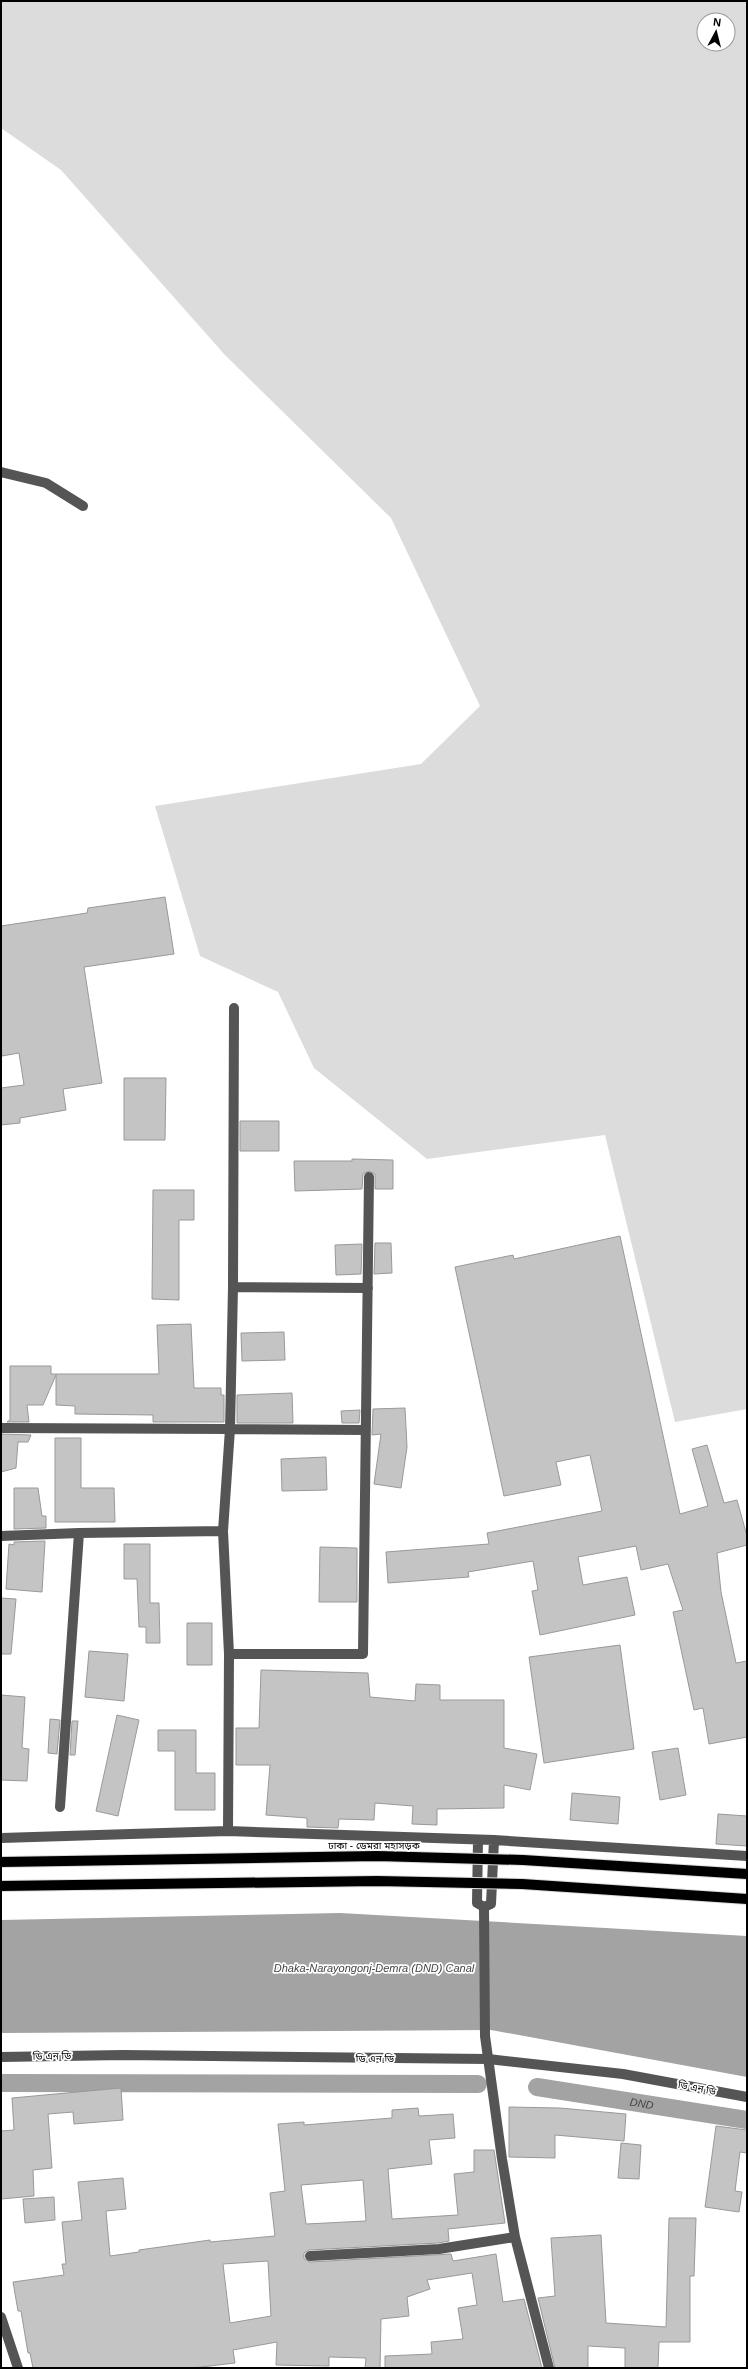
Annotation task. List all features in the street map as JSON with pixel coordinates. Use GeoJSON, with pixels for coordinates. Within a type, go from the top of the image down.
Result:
{"type":"FeatureCollection","features":[{"type":"Feature","properties":{"kind":"main road","name":"ঢাকা - ডেমরা মহাসড়ক"},"geometry":{"type":"LineString","coordinates":[[1,1862],[377,1856],[523,1860],[747,1874]]}},
{"type":"Feature","properties":{"kind":"main road"},"geometry":{"type":"LineString","coordinates":[[1,1886],[385,1881],[522,1884],[747,1899]]}},
{"type":"Feature","properties":{"kind":"street"},"geometry":{"type":"LineString","coordinates":[[1,472],[46,483],[83,506]]}},
{"type":"Feature","properties":{"kind":"street"},"geometry":{"type":"LineString","coordinates":[[228,1831],[229,1654],[223,1531],[230,1429],[233,1287],[234,1008]]}},
{"type":"Feature","properties":{"kind":"street"},"geometry":{"type":"LineString","coordinates":[[229,1654],[363,1654],[369,1177]]}},
{"type":"Feature","properties":{"kind":"street"},"geometry":{"type":"LineString","coordinates":[[233,1287],[368,1288]]}},
{"type":"Feature","properties":{"kind":"street"},"geometry":{"type":"LineString","coordinates":[[2,1428],[366,1430]]}},
{"type":"Feature","properties":{"kind":"street"},"geometry":{"type":"LineString","coordinates":[[1,1536],[78,1532],[223,1531]]}},
{"type":"Feature","properties":{"kind":"street"},"geometry":{"type":"LineString","coordinates":[[60,1807],[78,1532]]}},
{"type":"Feature","properties":{"kind":"street"},"geometry":{"type":"LineString","coordinates":[[1,1838],[228,1831],[494,1840],[747,1856]]}},
{"type":"Feature","properties":{"kind":"street"},"geometry":{"type":"LineString","coordinates":[[478,1840],[477,1903],[484,1912],[485,2036],[488,2059],[515,2237],[549,2368]]}},
{"type":"Feature","properties":{"kind":"street"},"geometry":{"type":"LineString","coordinates":[[484,1912],[491,1904],[494,1840]]}},
{"type":"Feature","properties":{"kind":"street","name":"ডি এন ডি"},"geometry":{"type":"LineString","coordinates":[[1,2057],[123,2055],[488,2059],[623,2074],[747,2098]]}},
{"type":"Feature","properties":{"kind":"street"},"geometry":{"type":"LineString","coordinates":[[310,2256],[439,2249],[515,2237]]}},
{"type":"Feature","properties":{"kind":"street"},"geometry":{"type":"LineString","coordinates":[[1,2317],[18,2368]]}},
{"type":"Feature","properties":{"kind":"shaded area"},"geometry":{"type":"Polygon","coordinates":[[[1,1],[747,1],[747,1409],[675,1422],[605,1135],[427,1159],[314,1068],[278,992],[200,956],[155,806],[421,764],[480,706],[391,518],[225,355],[61,170],[1,128],[1,1]]]}},
{"type":"Feature","properties":{"kind":"water","name":"Dhaka-Narayongonj-Demra (DND) Canal"},"geometry":{"type":"Polygon","coordinates":[[[340,1913],[747,1936],[747,2077],[491,2030],[1,2033],[1,1920],[340,1913]]]}},
{"type":"Feature","properties":{"kind":"building"},"geometry":{"type":"Polygon","coordinates":[[[165,897],[174,954],[84,967],[102,1083],[63,1089],[66,1110],[20,1118],[20,1123],[1,1125],[1,1088],[24,1085],[19,1053],[2,1056],[1,926],[87,913],[88,908],[165,897]]]}},
{"type":"Feature","properties":{"kind":"building"},"geometry":{"type":"Polygon","coordinates":[[[124,1078],[166,1078],[165,1140],[124,1140],[124,1078]]]}},
{"type":"Feature","properties":{"kind":"building"},"geometry":{"type":"Polygon","coordinates":[[[240,1121],[279,1121],[279,1151],[240,1151],[240,1121]]]}},
{"type":"Feature","properties":{"kind":"building"},"geometry":{"type":"Polygon","coordinates":[[[352,1159],[393,1160],[393,1189],[375,1189],[375,1174],[369,1171],[363,1174],[362,1189],[295,1191],[294,1161],[352,1161],[352,1159]]]}},
{"type":"Feature","properties":{"kind":"building"},"geometry":{"type":"Polygon","coordinates":[[[153,1190],[194,1190],[194,1220],[179,1220],[179,1300],[152,1299],[153,1190]]]}},
{"type":"Feature","properties":{"kind":"building"},"geometry":{"type":"Polygon","coordinates":[[[620,1236],[680,1514],[708,1506],[692,1449],[707,1445],[724,1503],[737,1500],[747,1536],[747,1545],[717,1553],[721,1592],[736,1663],[747,1661],[747,1737],[709,1744],[703,1708],[694,1710],[673,1612],[683,1610],[668,1564],[641,1570],[636,1546],[578,1557],[583,1585],[627,1577],[635,1615],[540,1635],[532,1591],[538,1590],[533,1561],[468,1572],[469,1577],[388,1583],[386,1552],[489,1544],[487,1533],[602,1511],[590,1455],[556,1462],[561,1485],[504,1496],[455,1267],[513,1255],[514,1259],[620,1236]]]}},
{"type":"Feature","properties":{"kind":"building"},"geometry":{"type":"Polygon","coordinates":[[[375,1243],[391,1243],[392,1273],[374,1274],[375,1243]]]}},
{"type":"Feature","properties":{"kind":"building"},"geometry":{"type":"Polygon","coordinates":[[[362,1244],[361,1274],[336,1275],[335,1245],[362,1244]]]}},
{"type":"Feature","properties":{"kind":"building"},"geometry":{"type":"Polygon","coordinates":[[[191,1324],[194,1388],[221,1388],[221,1395],[224,1395],[224,1422],[153,1422],[153,1415],[75,1414],[75,1406],[56,1405],[56,1375],[43,1405],[27,1405],[29,1422],[7,1422],[10,1420],[10,1366],[51,1366],[51,1374],[159,1374],[157,1325],[191,1324]]]}},
{"type":"Feature","properties":{"kind":"building"},"geometry":{"type":"Polygon","coordinates":[[[284,1332],[285,1360],[242,1361],[241,1333],[284,1332]]]}},
{"type":"Feature","properties":{"kind":"building"},"geometry":{"type":"Polygon","coordinates":[[[292,1393],[293,1423],[237,1423],[237,1395],[292,1393]]]}},
{"type":"Feature","properties":{"kind":"building"},"geometry":{"type":"Polygon","coordinates":[[[405,1408],[407,1447],[401,1488],[374,1484],[381,1434],[372,1435],[373,1409],[405,1408]]]}},
{"type":"Feature","properties":{"kind":"building"},"geometry":{"type":"Polygon","coordinates":[[[360,1410],[359,1423],[342,1423],[341,1411],[360,1410]]]}},
{"type":"Feature","properties":{"kind":"building"},"geometry":{"type":"Polygon","coordinates":[[[1,1434],[31,1435],[28,1442],[18,1442],[16,1468],[1,1472],[1,1434]]]}},
{"type":"Feature","properties":{"kind":"building"},"geometry":{"type":"Polygon","coordinates":[[[55,1438],[81,1438],[81,1488],[114,1488],[115,1522],[55,1522],[55,1438]]]}},
{"type":"Feature","properties":{"kind":"building"},"geometry":{"type":"Polygon","coordinates":[[[326,1457],[327,1490],[282,1491],[281,1459],[326,1457]]]}},
{"type":"Feature","properties":{"kind":"building"},"geometry":{"type":"Polygon","coordinates":[[[14,1488],[38,1488],[42,1516],[46,1516],[46,1528],[14,1529],[14,1488]]]}},
{"type":"Feature","properties":{"kind":"building"},"geometry":{"type":"Polygon","coordinates":[[[45,1541],[42,1592],[6,1589],[9,1544],[14,1545],[14,1542],[45,1541]]]}},
{"type":"Feature","properties":{"kind":"building"},"geometry":{"type":"Polygon","coordinates":[[[124,1544],[150,1544],[150,1603],[159,1603],[160,1643],[146,1643],[146,1627],[139,1627],[137,1579],[124,1579],[124,1544]]]}},
{"type":"Feature","properties":{"kind":"building"},"geometry":{"type":"Polygon","coordinates":[[[320,1547],[357,1548],[357,1602],[319,1602],[320,1547]]]}},
{"type":"Feature","properties":{"kind":"building"},"geometry":{"type":"Polygon","coordinates":[[[1,1598],[16,1599],[11,1654],[1,1654],[1,1598]]]}},
{"type":"Feature","properties":{"kind":"building"},"geometry":{"type":"Polygon","coordinates":[[[187,1623],[212,1623],[212,1665],[187,1665],[187,1623]]]}},
{"type":"Feature","properties":{"kind":"building"},"geometry":{"type":"Polygon","coordinates":[[[620,1645],[634,1749],[544,1763],[529,1657],[620,1645]]]}},
{"type":"Feature","properties":{"kind":"building"},"geometry":{"type":"Polygon","coordinates":[[[89,1651],[128,1654],[124,1701],[85,1697],[89,1651]]]}},
{"type":"Feature","properties":{"kind":"building"},"geometry":{"type":"Polygon","coordinates":[[[261,1670],[368,1673],[370,1697],[415,1701],[416,1684],[440,1685],[440,1700],[504,1700],[504,1748],[537,1754],[530,1790],[504,1785],[504,1808],[437,1809],[437,1825],[412,1824],[413,1806],[375,1803],[374,1820],[339,1819],[338,1828],[307,1827],[307,1818],[266,1815],[270,1765],[236,1765],[236,1728],[259,1728],[261,1670]]]}},
{"type":"Feature","properties":{"kind":"building"},"geometry":{"type":"Polygon","coordinates":[[[1,1695],[25,1697],[22,1748],[29,1749],[27,1781],[1,1780],[1,1695]]]}},
{"type":"Feature","properties":{"kind":"building"},"geometry":{"type":"Polygon","coordinates":[[[117,1715],[139,1720],[118,1816],[96,1811],[117,1715]]]}},
{"type":"Feature","properties":{"kind":"building"},"geometry":{"type":"Polygon","coordinates":[[[50,1719],[60,1720],[57,1754],[48,1753],[50,1719]]]}},
{"type":"Feature","properties":{"kind":"building"},"geometry":{"type":"Polygon","coordinates":[[[72,1721],[78,1721],[75,1755],[70,1755],[72,1721]]]}},
{"type":"Feature","properties":{"kind":"building"},"geometry":{"type":"Polygon","coordinates":[[[158,1730],[196,1730],[196,1773],[215,1773],[215,1810],[175,1810],[175,1751],[158,1751],[158,1730]]]}},
{"type":"Feature","properties":{"kind":"building"},"geometry":{"type":"Polygon","coordinates":[[[678,1748],[686,1795],[660,1800],[652,1752],[678,1748]]]}},
{"type":"Feature","properties":{"kind":"building"},"geometry":{"type":"Polygon","coordinates":[[[572,1793],[620,1797],[618,1824],[570,1820],[572,1793]]]}},
{"type":"Feature","properties":{"kind":"building"},"geometry":{"type":"Polygon","coordinates":[[[718,1814],[747,1816],[747,1846],[716,1844],[718,1814]]]}},
{"type":"Feature","properties":{"kind":"building"},"geometry":{"type":"Polygon","coordinates":[[[121,2088],[123,2120],[74,2124],[73,2112],[48,2114],[52,2168],[33,2170],[34,2196],[1,2199],[1,2131],[14,2130],[12,2098],[121,2088]]]}},
{"type":"Feature","properties":{"kind":"building"},"geometry":{"type":"Polygon","coordinates":[[[509,2107],[560,2108],[626,2114],[624,2141],[555,2135],[555,2158],[509,2157],[509,2107]]]}},
{"type":"Feature","properties":{"kind":"building"},"geometry":{"type":"Polygon","coordinates":[[[418,2108],[419,2116],[453,2114],[455,2138],[429,2140],[432,2164],[388,2169],[392,2219],[458,2215],[454,2174],[474,2172],[474,2150],[494,2150],[505,2223],[448,2229],[449,2241],[438,2243],[309,2250],[304,2253],[304,2259],[310,2262],[451,2254],[453,2261],[496,2254],[503,2302],[524,2299],[542,2368],[385,2368],[385,2356],[432,2354],[431,2342],[463,2339],[458,2308],[477,2305],[472,2273],[427,2280],[430,2289],[407,2297],[409,2316],[381,2319],[380,2368],[365,2368],[366,2358],[329,2357],[329,2366],[276,2365],[277,2342],[233,2350],[235,2363],[193,2368],[33,2368],[30,2353],[28,2353],[21,2311],[18,2311],[13,2282],[64,2275],[62,2264],[66,2264],[62,2222],[82,2220],[78,2182],[123,2178],[126,2209],[106,2211],[110,2256],[139,2252],[139,2250],[210,2240],[210,2242],[275,2236],[270,2193],[285,2191],[278,2124],[304,2122],[304,2125],[392,2118],[392,2110],[418,2108]],[[363,2180],[301,2185],[306,2224],[366,2221],[363,2180]],[[268,2261],[223,2264],[230,2323],[271,2316],[268,2261]]]}},
{"type":"Feature","properties":{"kind":"building"},"geometry":{"type":"Polygon","coordinates":[[[716,2126],[747,2130],[747,2153],[740,2152],[735,2191],[742,2192],[739,2212],[705,2207],[716,2126]]]}},
{"type":"Feature","properties":{"kind":"building"},"geometry":{"type":"Polygon","coordinates":[[[621,2143],[641,2145],[639,2179],[618,2178],[621,2143]]]}},
{"type":"Feature","properties":{"kind":"building"},"geometry":{"type":"Polygon","coordinates":[[[54,2197],[55,2220],[25,2223],[23,2199],[54,2197]]]}},
{"type":"Feature","properties":{"kind":"building"},"geometry":{"type":"Polygon","coordinates":[[[669,2218],[696,2218],[694,2276],[690,2276],[690,2342],[659,2342],[658,2368],[625,2368],[625,2348],[588,2346],[588,2368],[555,2368],[538,2298],[555,2296],[551,2238],[601,2235],[606,2323],[666,2327],[669,2218]]]}},
{"type":"Feature","properties":{"kind":"waterway"},"geometry":{"type":"LineString","coordinates":[[1,2083],[478,2084]]}},
{"type":"Feature","properties":{"kind":"waterway","name":"DND"},"geometry":{"type":"LineString","coordinates":[[537,2087],[747,2120]]}}]}
